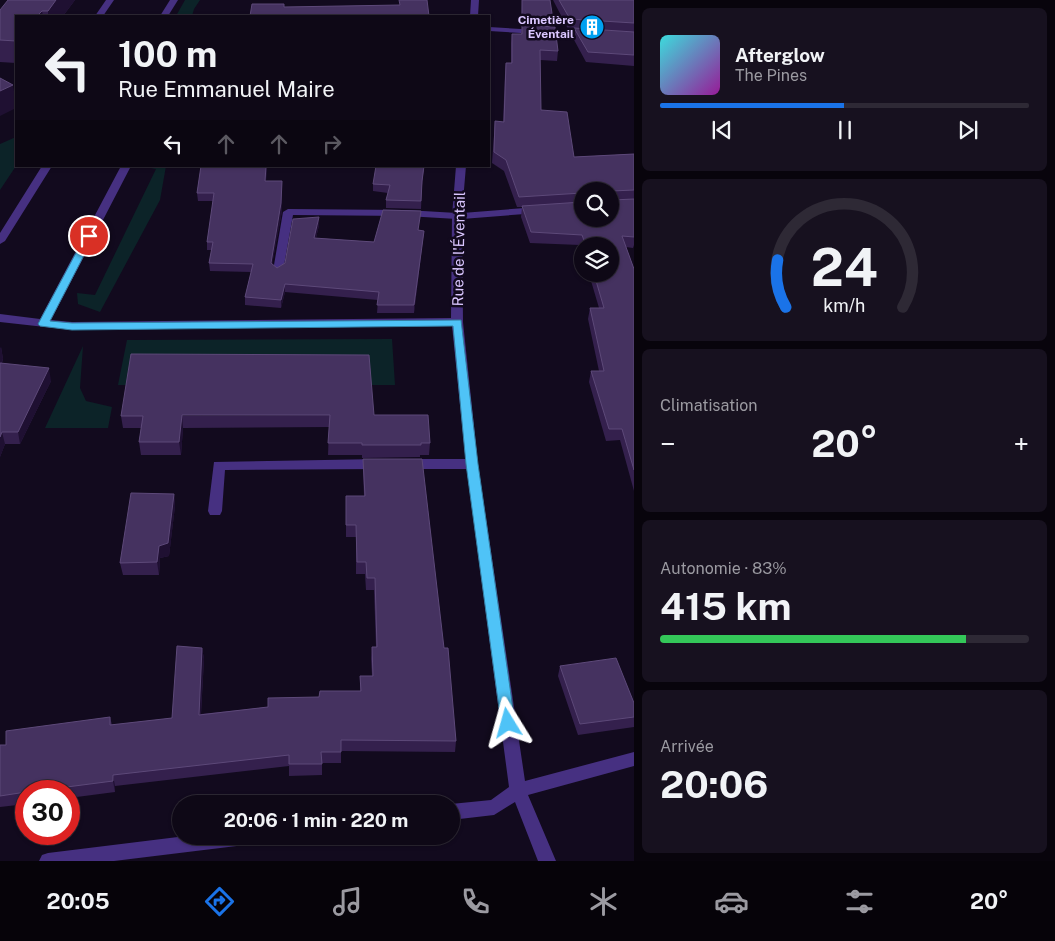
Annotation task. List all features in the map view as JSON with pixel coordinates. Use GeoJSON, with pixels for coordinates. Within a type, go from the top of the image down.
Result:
{"type":"FeatureCollection","features":[{"type":"Feature","properties":{"kind":"street"},"geometry":{"type":"LineString","coordinates":[[100,15],[110,0]]}},
{"type":"Feature","properties":{"kind":"street"},"geometry":{"type":"LineString","coordinates":[[165,15],[174,0]]}},
{"type":"Feature","properties":{"kind":"street"},"geometry":{"type":"LineString","coordinates":[[474,15],[475,0]]}},
{"type":"Feature","properties":{"kind":"street"},"geometry":{"type":"LineString","coordinates":[[490,29],[595,35]]}},
{"type":"Feature","properties":{"kind":"street"},"geometry":{"type":"LineString","coordinates":[[0,240],[46,167]]}},
{"type":"Feature","properties":{"kind":"street"},"geometry":{"type":"LineString","coordinates":[[44,324],[125,167]]}},
{"type":"Feature","properties":{"kind":"street","name":"Rue de l'Éventail"},"geometry":{"type":"LineString","coordinates":[[461,167],[457,216],[458,322],[472,464],[518,790],[547,861]]}},
{"type":"Feature","properties":{"kind":"street"},"geometry":{"type":"LineString","coordinates":[[278,271],[288,212],[406,213],[457,216],[554,209]]}},
{"type":"Feature","properties":{"kind":"street"},"geometry":{"type":"LineString","coordinates":[[0,318],[72,326],[458,322]]}},
{"type":"Feature","properties":{"kind":"street"},"geometry":{"type":"LineString","coordinates":[[216,511],[219,465],[472,464]]}},
{"type":"Feature","properties":{"kind":"street"},"geometry":{"type":"LineString","coordinates":[[460,811],[494,807],[518,790],[634,759]]}},
{"type":"Feature","properties":{"kind":"street"},"geometry":{"type":"LineString","coordinates":[[48,861],[179,845]]}},
{"type":"Feature","properties":{"kind":"green space"},"geometry":{"type":"Polygon","coordinates":[[[185,0],[200,0],[192,15],[177,15],[185,0]]]}},
{"type":"Feature","properties":{"kind":"green space"},"geometry":{"type":"Polygon","coordinates":[[[15,137],[15,167],[0,190],[0,144],[15,137]]]}},
{"type":"Feature","properties":{"kind":"green space"},"geometry":{"type":"Polygon","coordinates":[[[146,167],[166,167],[160,200],[100,312],[78,304],[77,293],[95,295],[156,169],[146,167]]]}},
{"type":"Feature","properties":{"kind":"green space"},"geometry":{"type":"Polygon","coordinates":[[[392,339],[395,385],[118,385],[127,340],[392,339]]]}},
{"type":"Feature","properties":{"kind":"green space"},"geometry":{"type":"Polygon","coordinates":[[[83,346],[80,388],[86,401],[112,407],[108,428],[45,428],[83,346]]]}},
{"type":"Feature","properties":{"kind":"building"},"geometry":{"type":"Polygon","coordinates":[[[8,0],[56,0],[48,11],[42,11],[38,15],[15,15],[15,41],[0,40],[0,10],[8,0]]]}},
{"type":"Feature","properties":{"kind":"building"},"geometry":{"type":"Polygon","coordinates":[[[399,0],[427,0],[429,15],[250,15],[252,4],[284,4],[284,7],[400,5],[399,0]]]}},
{"type":"Feature","properties":{"kind":"building"},"geometry":{"type":"Polygon","coordinates":[[[522,0],[550,0],[553,20],[522,18],[522,0]]]}},
{"type":"Feature","properties":{"kind":"building"},"geometry":{"type":"Polygon","coordinates":[[[559,0],[634,0],[634,23],[570,19],[559,0]]]}},
{"type":"Feature","properties":{"kind":"building"},"geometry":{"type":"Polygon","coordinates":[[[522,25],[555,27],[558,51],[540,50],[541,110],[567,112],[574,157],[634,154],[634,190],[619,191],[619,182],[574,182],[574,194],[519,197],[506,160],[494,152],[495,121],[504,122],[506,63],[512,63],[512,34],[522,34],[522,25]]]}},
{"type":"Feature","properties":{"kind":"building"},"geometry":{"type":"Polygon","coordinates":[[[574,28],[634,32],[634,55],[588,52],[574,28]]]}},
{"type":"Feature","properties":{"kind":"building"},"geometry":{"type":"Polygon","coordinates":[[[0,78],[13,85],[0,91],[0,78]]]}},
{"type":"Feature","properties":{"kind":"building"},"geometry":{"type":"Polygon","coordinates":[[[201,167],[266,167],[265,181],[282,181],[281,203],[271,263],[277,268],[285,263],[293,219],[319,217],[314,238],[374,242],[383,210],[421,211],[418,230],[424,231],[414,305],[377,305],[379,292],[285,284],[281,300],[245,297],[253,264],[209,263],[213,242],[207,242],[214,193],[197,193],[201,167]]]}},
{"type":"Feature","properties":{"kind":"building"},"geometry":{"type":"Polygon","coordinates":[[[376,167],[424,167],[421,201],[386,200],[390,185],[373,184],[376,167]]]}},
{"type":"Feature","properties":{"kind":"building"},"geometry":{"type":"Polygon","coordinates":[[[634,199],[634,237],[622,236],[634,269],[634,470],[622,429],[609,429],[591,371],[604,371],[590,308],[604,308],[596,282],[619,282],[619,237],[583,237],[582,235],[531,232],[522,206],[574,203],[574,227],[619,227],[619,200],[634,199]]]}},
{"type":"Feature","properties":{"kind":"building"},"geometry":{"type":"Polygon","coordinates":[[[131,354],[369,355],[374,415],[428,415],[430,443],[421,443],[421,445],[362,445],[362,443],[328,443],[330,415],[182,415],[179,442],[139,442],[143,416],[121,416],[131,354]]]}},
{"type":"Feature","properties":{"kind":"building"},"geometry":{"type":"Polygon","coordinates":[[[0,363],[49,368],[18,432],[2,432],[0,437],[0,363]]]}},
{"type":"Feature","properties":{"kind":"building"},"geometry":{"type":"Polygon","coordinates":[[[363,459],[422,459],[444,648],[448,648],[456,741],[341,740],[341,752],[321,752],[322,764],[289,764],[289,755],[113,775],[113,781],[80,785],[80,780],[15,780],[15,794],[0,796],[0,745],[6,745],[6,731],[110,717],[110,725],[172,718],[177,646],[202,648],[199,715],[268,707],[268,698],[319,697],[320,691],[361,691],[360,676],[373,676],[372,647],[377,647],[375,578],[367,578],[366,562],[357,562],[356,525],[346,525],[346,496],[365,496],[363,459]]]}},
{"type":"Feature","properties":{"kind":"building"},"geometry":{"type":"Polygon","coordinates":[[[131,493],[174,494],[168,543],[159,546],[157,562],[120,563],[131,493]]]}},
{"type":"Feature","properties":{"kind":"building"},"geometry":{"type":"Polygon","coordinates":[[[616,658],[634,703],[634,717],[580,724],[560,666],[616,658]]]}},
{"type":"Feature","properties":{"kind":"place","name":"Cimetière Éventail"},"geometry":{"type":"Point","coordinates":[592,27]}},
{"type":"Feature","properties":{"kind":"route"},"geometry":{"type":"LineString","coordinates":[[89,236],[44,324],[72,326],[458,322],[472,464],[508,723]]}}]}
